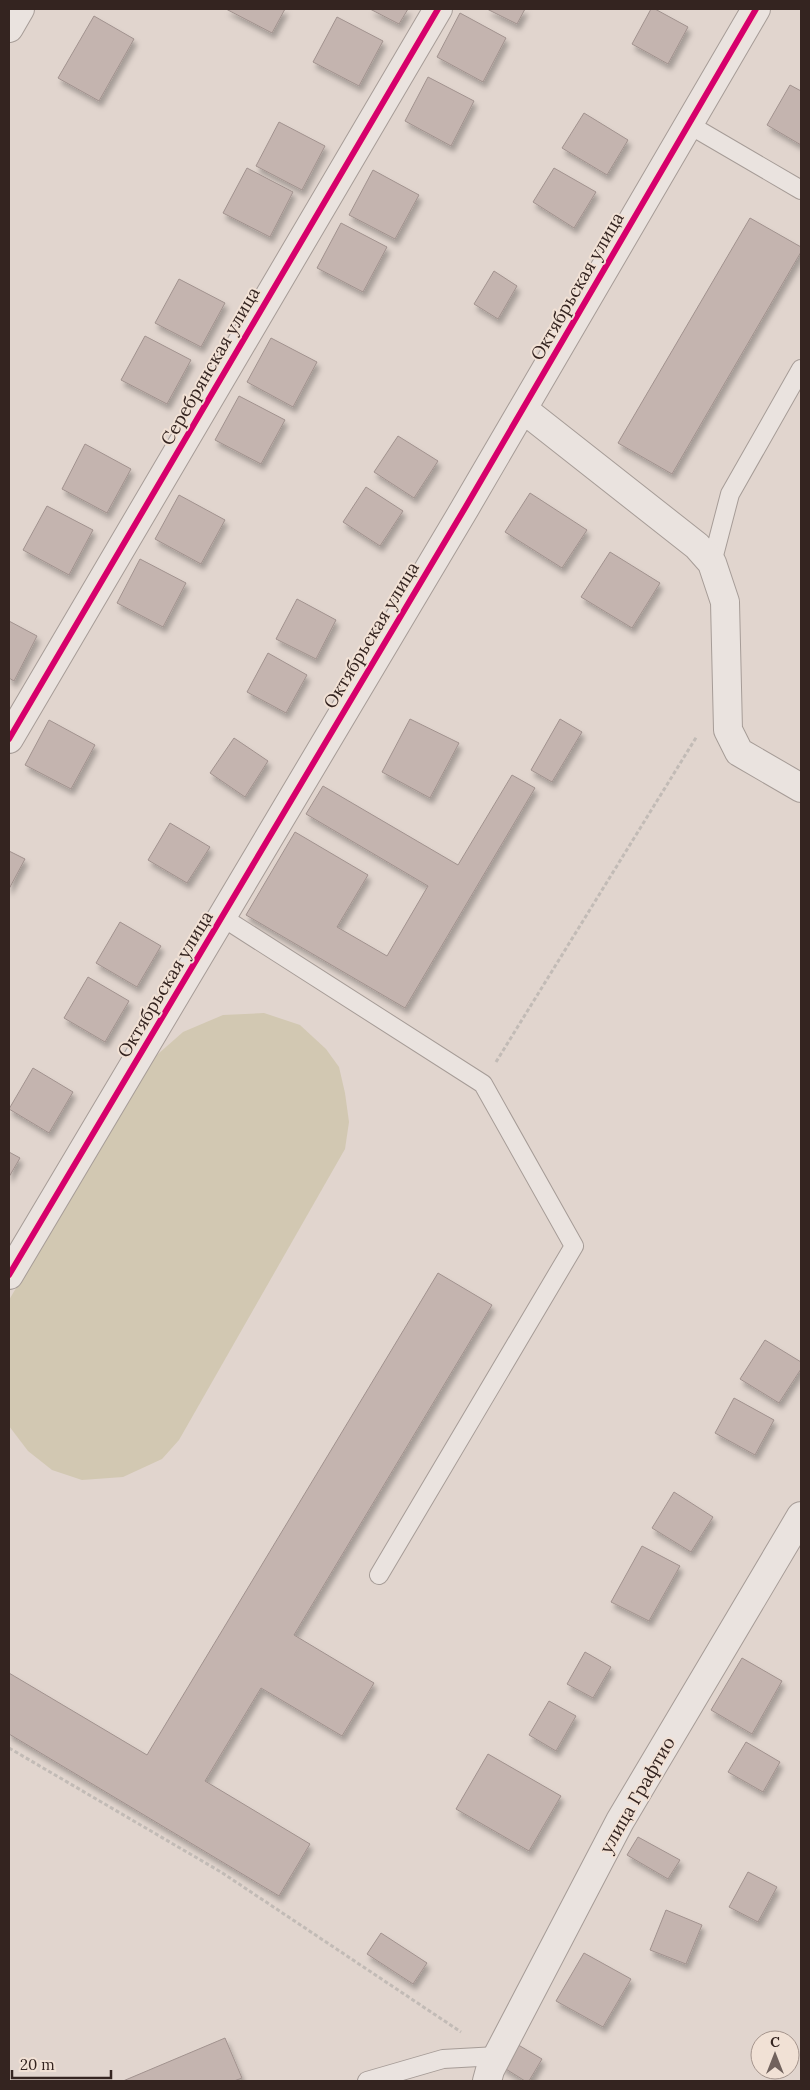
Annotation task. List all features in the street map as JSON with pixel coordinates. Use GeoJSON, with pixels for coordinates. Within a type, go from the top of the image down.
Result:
{"type":"FeatureCollection","features":[{"type":"Feature","properties":{"kind":"street"},"geometry":{"type":"LineString","coordinates":[[9,28],[20,9]]}},
{"type":"Feature","properties":{"kind":"street","name":"Серебрянская улица"},"geometry":{"type":"LineString","coordinates":[[9,739],[438,9]]}},
{"type":"Feature","properties":{"kind":"street","name":"Октябрьская улица"},"geometry":{"type":"LineString","coordinates":[[9,1275],[523,409],[756,9]]}},
{"type":"Feature","properties":{"kind":"street"},"geometry":{"type":"LineString","coordinates":[[523,409],[698,546],[712,563],[725,602],[728,730],[739,752],[801,788]]}},
{"type":"Feature","properties":{"kind":"street","name":"улица Графтио"},"geometry":{"type":"LineString","coordinates":[[487,2081],[497,2056],[620,1821],[801,1516]]}},
{"type":"Feature","properties":{"kind":"lane"},"geometry":{"type":"LineString","coordinates":[[688,124],[801,190]]}},
{"type":"Feature","properties":{"kind":"lane"},"geometry":{"type":"LineString","coordinates":[[712,563],[730,494],[801,369]]}},
{"type":"Feature","properties":{"kind":"lane"},"geometry":{"type":"LineString","coordinates":[[222,917],[483,1084],[574,1246],[379,1575]]}},
{"type":"Feature","properties":{"kind":"lane"},"geometry":{"type":"LineString","coordinates":[[367,2081],[443,2059],[497,2056]]}},
{"type":"Feature","properties":{"kind":"path"},"geometry":{"type":"LineString","coordinates":[[483,1084],[699,733]]}},
{"type":"Feature","properties":{"kind":"path"},"geometry":{"type":"LineString","coordinates":[[9,1748],[221,1872],[497,2056]]}},
{"type":"Feature","properties":{"kind":"shaded area"},"geometry":{"type":"Polygon","coordinates":[[[264,1013],[300,1025],[326,1049],[339,1067],[349,1122],[345,1149],[179,1440],[162,1459],[123,1477],[82,1480],[52,1470],[28,1451],[9,1426],[9,1300],[150,1061],[183,1032],[223,1015],[264,1013]]]}},
{"type":"Feature","properties":{"kind":"building"},"geometry":{"type":"Polygon","coordinates":[[[226,9],[285,9],[272,33],[226,9]]]}},
{"type":"Feature","properties":{"kind":"building"},"geometry":{"type":"Polygon","coordinates":[[[370,9],[408,9],[399,24],[370,9]]]}},
{"type":"Feature","properties":{"kind":"building"},"geometry":{"type":"Polygon","coordinates":[[[487,9],[525,9],[517,24],[487,9]]]}},
{"type":"Feature","properties":{"kind":"building"},"geometry":{"type":"Polygon","coordinates":[[[651,9],[655,9],[688,27],[668,64],[632,44],[651,9]]]}},
{"type":"Feature","properties":{"kind":"building"},"geometry":{"type":"Polygon","coordinates":[[[460,13],[506,38],[483,82],[437,57],[460,13]]]}},
{"type":"Feature","properties":{"kind":"building"},"geometry":{"type":"Polygon","coordinates":[[[94,16],[134,39],[99,101],[58,78],[94,16]]]}},
{"type":"Feature","properties":{"kind":"building"},"geometry":{"type":"Polygon","coordinates":[[[337,17],[383,41],[359,86],[313,62],[337,17]]]}},
{"type":"Feature","properties":{"kind":"building"},"geometry":{"type":"Polygon","coordinates":[[[428,77],[474,101],[451,146],[405,121],[428,77]]]}},
{"type":"Feature","properties":{"kind":"building"},"geometry":{"type":"Polygon","coordinates":[[[790,85],[801,91],[801,145],[767,125],[790,85]]]}},
{"type":"Feature","properties":{"kind":"building"},"geometry":{"type":"Polygon","coordinates":[[[584,113],[628,140],[607,175],[562,148],[584,113]]]}},
{"type":"Feature","properties":{"kind":"building"},"geometry":{"type":"Polygon","coordinates":[[[279,122],[325,146],[302,190],[256,166],[279,122]]]}},
{"type":"Feature","properties":{"kind":"building"},"geometry":{"type":"Polygon","coordinates":[[[247,168],[293,192],[270,237],[223,213],[247,168]]]}},
{"type":"Feature","properties":{"kind":"building"},"geometry":{"type":"Polygon","coordinates":[[[554,168],[596,192],[574,228],[533,202],[554,168]]]}},
{"type":"Feature","properties":{"kind":"building"},"geometry":{"type":"Polygon","coordinates":[[[373,170],[419,195],[395,239],[349,215],[373,170]]]}},
{"type":"Feature","properties":{"kind":"building"},"geometry":{"type":"Polygon","coordinates":[[[750,218],[801,247],[801,252],[672,474],[618,443],[750,218]]]}},
{"type":"Feature","properties":{"kind":"building"},"geometry":{"type":"Polygon","coordinates":[[[341,223],[387,247],[363,292],[317,268],[341,223]]]}},
{"type":"Feature","properties":{"kind":"building"},"geometry":{"type":"Polygon","coordinates":[[[494,271],[517,286],[498,319],[474,304],[494,271]]]}},
{"type":"Feature","properties":{"kind":"building"},"geometry":{"type":"Polygon","coordinates":[[[179,279],[225,303],[201,347],[155,323],[179,279]]]}},
{"type":"Feature","properties":{"kind":"building"},"geometry":{"type":"Polygon","coordinates":[[[145,336],[191,360],[167,404],[121,380],[145,336]]]}},
{"type":"Feature","properties":{"kind":"building"},"geometry":{"type":"Polygon","coordinates":[[[271,338],[317,362],[293,407],[247,382],[271,338]]]}},
{"type":"Feature","properties":{"kind":"building"},"geometry":{"type":"Polygon","coordinates":[[[239,396],[285,420],[261,464],[215,440],[239,396]]]}},
{"type":"Feature","properties":{"kind":"building"},"geometry":{"type":"Polygon","coordinates":[[[398,436],[438,461],[414,498],[374,472],[398,436]]]}},
{"type":"Feature","properties":{"kind":"building"},"geometry":{"type":"Polygon","coordinates":[[[85,444],[131,469],[107,513],[62,489],[85,444]]]}},
{"type":"Feature","properties":{"kind":"building"},"geometry":{"type":"Polygon","coordinates":[[[366,487],[403,511],[380,546],[343,522],[366,487]]]}},
{"type":"Feature","properties":{"kind":"building"},"geometry":{"type":"Polygon","coordinates":[[[530,493],[587,530],[562,568],[505,532],[530,493]]]}},
{"type":"Feature","properties":{"kind":"building"},"geometry":{"type":"Polygon","coordinates":[[[179,495],[225,520],[201,564],[155,539],[179,495]]]}},
{"type":"Feature","properties":{"kind":"building"},"geometry":{"type":"Polygon","coordinates":[[[47,506],[93,530],[69,575],[23,550],[47,506]]]}},
{"type":"Feature","properties":{"kind":"building"},"geometry":{"type":"Polygon","coordinates":[[[610,552],[660,583],[632,628],[581,597],[610,552]]]}},
{"type":"Feature","properties":{"kind":"building"},"geometry":{"type":"Polygon","coordinates":[[[140,559],[186,583],[163,627],[117,603],[140,559]]]}},
{"type":"Feature","properties":{"kind":"building"},"geometry":{"type":"Polygon","coordinates":[[[297,599],[336,620],[316,659],[276,639],[297,599]]]}},
{"type":"Feature","properties":{"kind":"building"},"geometry":{"type":"Polygon","coordinates":[[[9,621],[37,636],[14,681],[9,678],[9,621]]]}},
{"type":"Feature","properties":{"kind":"building"},"geometry":{"type":"Polygon","coordinates":[[[268,653],[307,675],[286,713],[247,692],[268,653]]]}},
{"type":"Feature","properties":{"kind":"building"},"geometry":{"type":"Polygon","coordinates":[[[410,719],[459,743],[430,798],[382,772],[410,719]]]}},
{"type":"Feature","properties":{"kind":"building"},"geometry":{"type":"Polygon","coordinates":[[[560,719],[582,732],[552,782],[531,770],[560,719]]]}},
{"type":"Feature","properties":{"kind":"building"},"geometry":{"type":"Polygon","coordinates":[[[49,720],[95,745],[71,789],[25,765],[49,720]]]}},
{"type":"Feature","properties":{"kind":"building"},"geometry":{"type":"Polygon","coordinates":[[[234,738],[268,761],[245,797],[210,773],[234,738]]]}},
{"type":"Feature","properties":{"kind":"building"},"geometry":{"type":"Polygon","coordinates":[[[512,775],[535,788],[405,1008],[246,915],[295,832],[368,875],[337,927],[387,956],[428,886],[306,814],[323,786],[458,865],[512,775]]]}},
{"type":"Feature","properties":{"kind":"building"},"geometry":{"type":"Polygon","coordinates":[[[170,823],[210,847],[187,883],[148,860],[170,823]]]}},
{"type":"Feature","properties":{"kind":"building"},"geometry":{"type":"Polygon","coordinates":[[[9,851],[25,859],[9,889],[9,851]]]}},
{"type":"Feature","properties":{"kind":"building"},"geometry":{"type":"Polygon","coordinates":[[[120,922],[161,946],[137,987],[96,963],[120,922]]]}},
{"type":"Feature","properties":{"kind":"building"},"geometry":{"type":"Polygon","coordinates":[[[88,977],[129,1001],[105,1042],[64,1018],[88,977]]]}},
{"type":"Feature","properties":{"kind":"building"},"geometry":{"type":"Polygon","coordinates":[[[33,1068],[73,1092],[49,1133],[9,1109],[33,1068]]]}},
{"type":"Feature","properties":{"kind":"building"},"geometry":{"type":"Polygon","coordinates":[[[9,1152],[20,1158],[9,1177],[9,1152]]]}},
{"type":"Feature","properties":{"kind":"building"},"geometry":{"type":"Polygon","coordinates":[[[438,1273],[492,1305],[294,1635],[374,1683],[342,1736],[261,1688],[205,1781],[310,1844],[279,1896],[9,1734],[9,1673],[147,1755],[438,1273]]]}},
{"type":"Feature","properties":{"kind":"building"},"geometry":{"type":"Polygon","coordinates":[[[765,1340],[801,1362],[801,1369],[779,1403],[740,1379],[765,1340]]]}},
{"type":"Feature","properties":{"kind":"building"},"geometry":{"type":"Polygon","coordinates":[[[734,1398],[774,1420],[755,1455],[715,1433],[734,1398]]]}},
{"type":"Feature","properties":{"kind":"building"},"geometry":{"type":"Polygon","coordinates":[[[674,1492],[713,1517],[691,1552],[652,1528],[674,1492]]]}},
{"type":"Feature","properties":{"kind":"building"},"geometry":{"type":"Polygon","coordinates":[[[642,1546],[680,1566],[649,1621],[611,1602],[642,1546]]]}},
{"type":"Feature","properties":{"kind":"building"},"geometry":{"type":"Polygon","coordinates":[[[585,1652],[611,1667],[593,1698],[567,1684],[585,1652]]]}},
{"type":"Feature","properties":{"kind":"building"},"geometry":{"type":"Polygon","coordinates":[[[742,1658],[782,1681],[752,1734],[711,1710],[742,1658]]]}},
{"type":"Feature","properties":{"kind":"building"},"geometry":{"type":"Polygon","coordinates":[[[549,1701],[576,1716],[556,1751],[529,1735],[549,1701]]]}},
{"type":"Feature","properties":{"kind":"building"},"geometry":{"type":"Polygon","coordinates":[[[746,1742],[780,1762],[763,1792],[728,1772],[746,1742]]]}},
{"type":"Feature","properties":{"kind":"building"},"geometry":{"type":"Polygon","coordinates":[[[488,1754],[561,1796],[529,1851],[456,1809],[488,1754]]]}},
{"type":"Feature","properties":{"kind":"building"},"geometry":{"type":"Polygon","coordinates":[[[638,1837],[680,1860],[668,1879],[627,1855],[638,1837]]]}},
{"type":"Feature","properties":{"kind":"building"},"geometry":{"type":"Polygon","coordinates":[[[748,1872],[777,1887],[758,1922],[729,1907],[748,1872]]]}},
{"type":"Feature","properties":{"kind":"building"},"geometry":{"type":"Polygon","coordinates":[[[666,1910],[702,1925],[686,1964],[650,1950],[666,1910]]]}},
{"type":"Feature","properties":{"kind":"building"},"geometry":{"type":"Polygon","coordinates":[[[381,1933],[427,1963],[413,1984],[367,1954],[381,1933]]]}},
{"type":"Feature","properties":{"kind":"building"},"geometry":{"type":"Polygon","coordinates":[[[584,1953],[631,1979],[603,2027],[556,2001],[584,1953]]]}},
{"type":"Feature","properties":{"kind":"building"},"geometry":{"type":"Polygon","coordinates":[[[225,2038],[242,2078],[234,2081],[123,2081],[225,2038]]]}},
{"type":"Feature","properties":{"kind":"building"},"geometry":{"type":"Polygon","coordinates":[[[515,2043],[542,2059],[529,2081],[525,2081],[501,2066],[515,2043]]]}},
{"type":"Feature","properties":{"kind":"cycle path"},"geometry":{"type":"LineString","coordinates":[[9,739],[438,9]]}},
{"type":"Feature","properties":{"kind":"cycle path"},"geometry":{"type":"LineString","coordinates":[[9,1275],[465,508],[756,9]]}}]}
